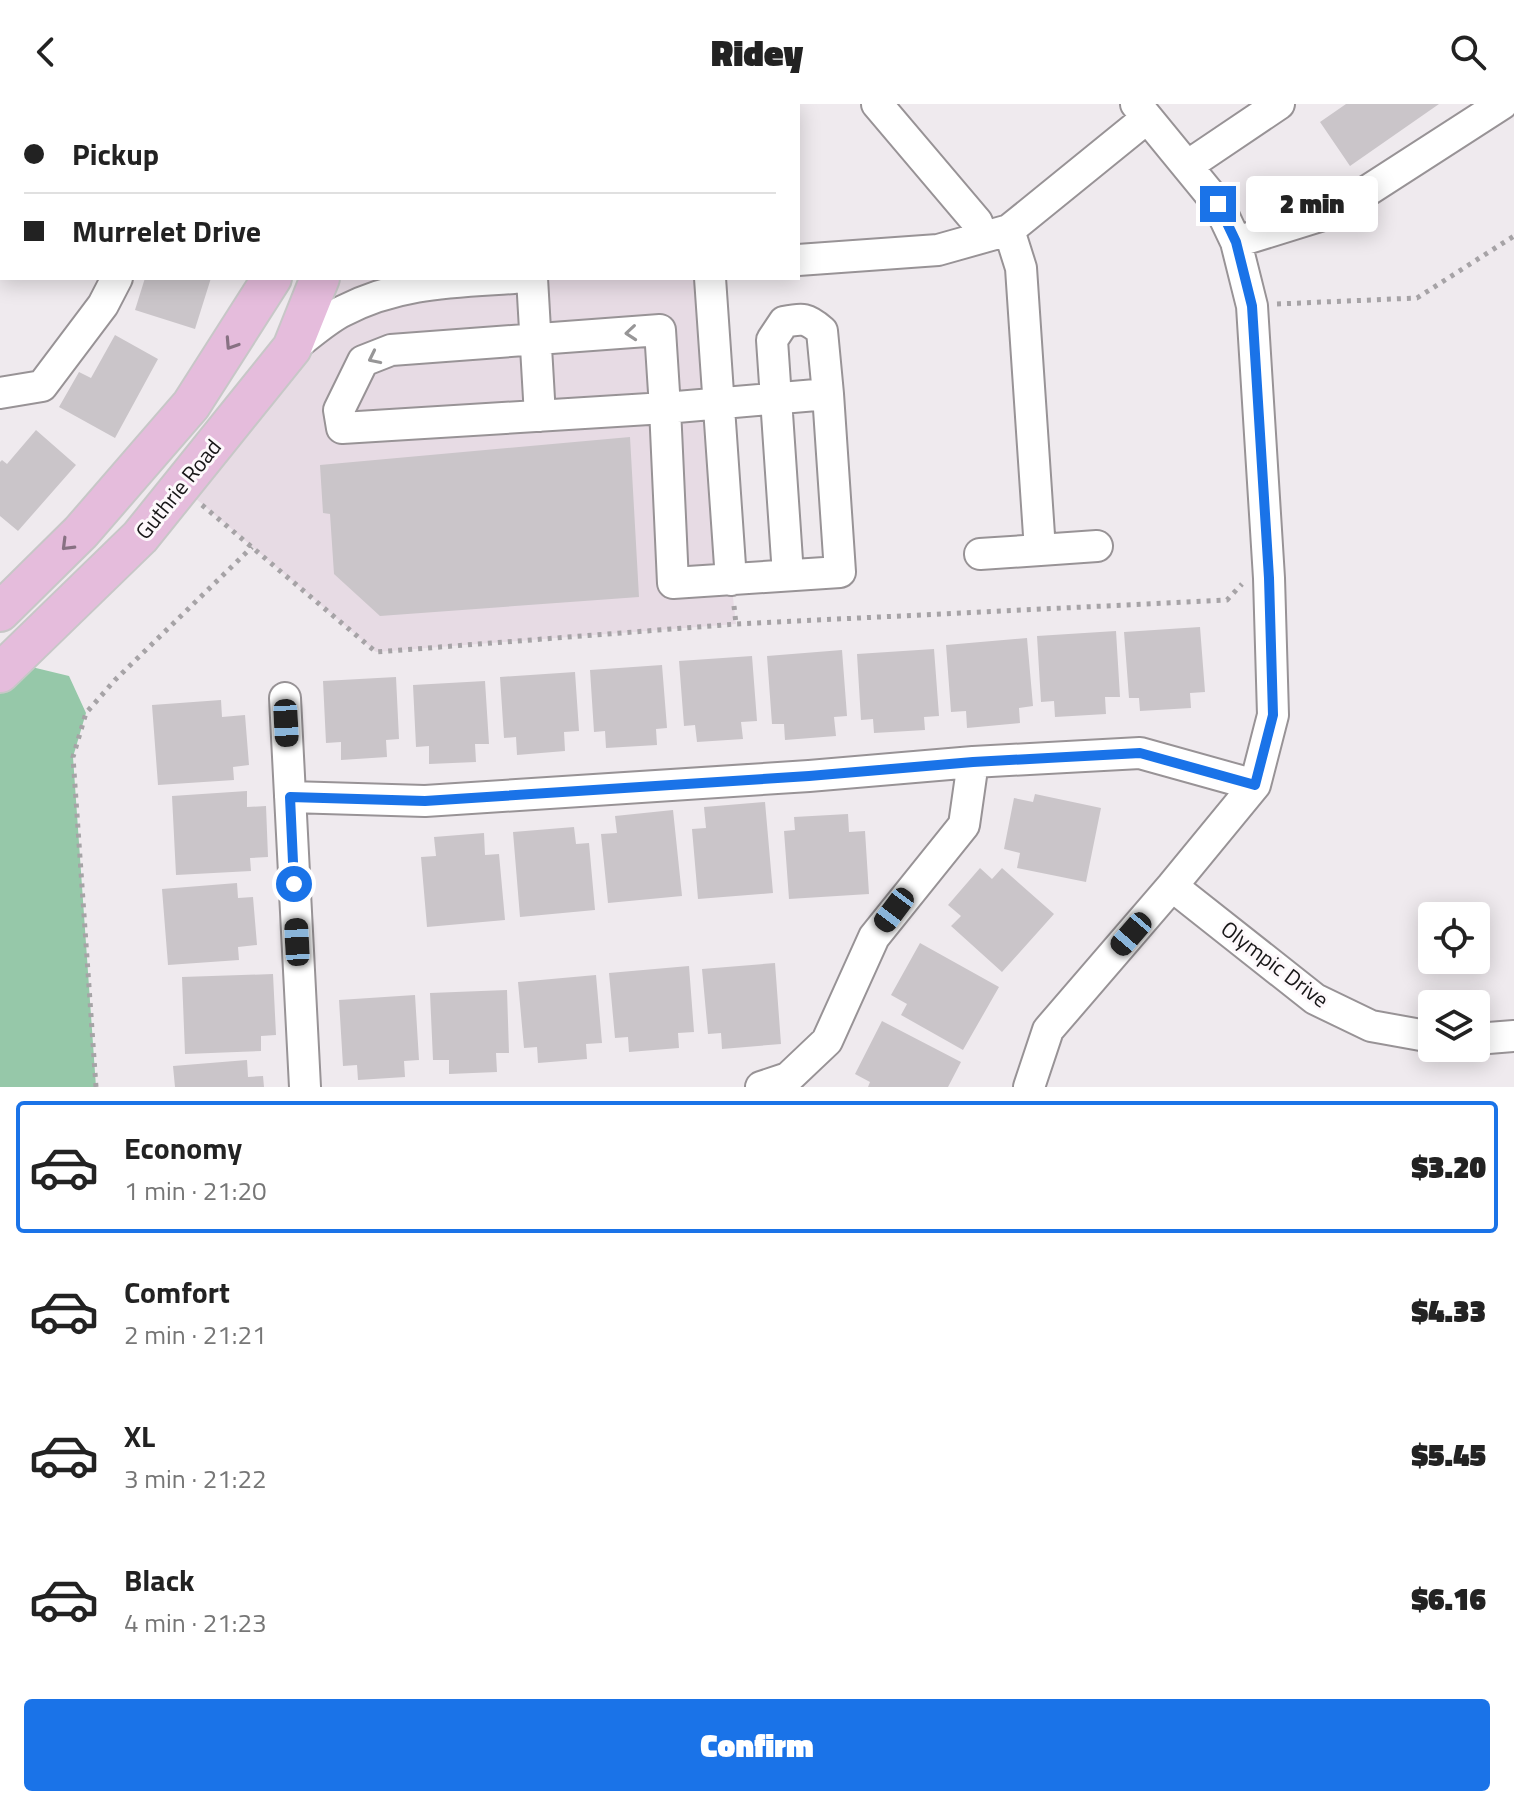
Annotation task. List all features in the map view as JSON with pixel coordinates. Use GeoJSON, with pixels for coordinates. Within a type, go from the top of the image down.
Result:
{"type":"FeatureCollection","features":[{"type":"Feature","properties":{"kind":"main road","name":"Guthrie Road"},"geometry":{"type":"LineString","coordinates":[[0,612],[81,532],[191,405],[271,280]]}},
{"type":"Feature","properties":{"kind":"main road","name":"Guthrie Road"},"geometry":{"type":"LineString","coordinates":[[0,673],[140,537],[292,348],[319,280]]}},
{"type":"Feature","properties":{"kind":"street"},"geometry":{"type":"LineString","coordinates":[[877,104],[977,222],[996,234],[1021,268],[1040,550]]}},
{"type":"Feature","properties":{"kind":"street"},"geometry":{"type":"LineString","coordinates":[[1187,166],[1279,104]]}},
{"type":"Feature","properties":{"kind":"street"},"geometry":{"type":"LineString","coordinates":[[1236,242],[1336,211],[1502,104]]}},
{"type":"Feature","properties":{"kind":"street"},"geometry":{"type":"LineString","coordinates":[[800,260],[938,250],[996,234],[1141,111],[1218,204],[1236,242],[1252,306],[1269,578],[1273,715],[1255,785],[1048,1030],[1029,1087]]}},
{"type":"Feature","properties":{"kind":"street"},"geometry":{"type":"LineString","coordinates":[[0,393],[42,386],[103,305],[116,280]]}},
{"type":"Feature","properties":{"kind":"street"},"geometry":{"type":"LineString","coordinates":[[292,348],[340,312],[380,294],[418,281],[450,280]]}},
{"type":"Feature","properties":{"kind":"street"},"geometry":{"type":"LineString","coordinates":[[532,280],[540,416]]}},
{"type":"Feature","properties":{"kind":"street"},"geometry":{"type":"LineString","coordinates":[[710,280],[731,580]]}},
{"type":"Feature","properties":{"kind":"street"},"geometry":{"type":"LineString","coordinates":[[788,575],[776,398],[772,340],[784,322],[799,319],[810,321],[822,331],[828,394],[840,572],[673,583],[665,408],[660,330],[391,350],[363,361],[339,410],[342,428],[665,408],[718,402],[776,398],[828,394]]}},
{"type":"Feature","properties":{"kind":"street"},"geometry":{"type":"LineString","coordinates":[[980,554],[1097,546]]}},
{"type":"Feature","properties":{"kind":"street"},"geometry":{"type":"LineString","coordinates":[[285,698],[305,1087]]}},
{"type":"Feature","properties":{"kind":"street"},"geometry":{"type":"LineString","coordinates":[[290,797],[425,801],[1140,753],[1255,785]]}},
{"type":"Feature","properties":{"kind":"street"},"geometry":{"type":"LineString","coordinates":[[761,1087],[788,1078],[827,1041],[874,937],[964,825],[973,762]]}},
{"type":"Feature","properties":{"kind":"street","name":"Olympic Drive"},"geometry":{"type":"LineString","coordinates":[[1172,886],[1315,999],[1371,1026],[1418,1034]]}},
{"type":"Feature","properties":{"kind":"street"},"geometry":{"type":"LineString","coordinates":[[1490,1038],[1514,1036]]}},
{"type":"Feature","properties":{"kind":"path"},"geometry":{"type":"LineString","coordinates":[[1252,306],[1417,298],[1514,236]]}},
{"type":"Feature","properties":{"kind":"path"},"geometry":{"type":"LineString","coordinates":[[181,486],[376,652],[736,624],[1227,600]]}},
{"type":"Feature","properties":{"kind":"path"},"geometry":{"type":"LineString","coordinates":[[96,1087],[73,757],[86,713],[115,680],[252,547]]}},
{"type":"Feature","properties":{"kind":"shaded area"},"geometry":{"type":"Polygon","coordinates":[[[319,280],[710,280],[736,624],[376,652],[181,486],[319,280]]]}},
{"type":"Feature","properties":{"kind":"green space"},"geometry":{"type":"Polygon","coordinates":[[[11,662],[69,676],[86,713],[73,757],[96,1087],[0,1087],[0,673],[11,662]]]}},
{"type":"Feature","properties":{"kind":"building"},"geometry":{"type":"Polygon","coordinates":[[[1346,104],[1439,104],[1350,166],[1320,122],[1346,104]]]}},
{"type":"Feature","properties":{"kind":"building"},"geometry":{"type":"Polygon","coordinates":[[[144,280],[210,280],[195,329],[135,310],[144,280]]]}},
{"type":"Feature","properties":{"kind":"building"},"geometry":{"type":"Polygon","coordinates":[[[115,335],[158,359],[115,438],[59,407],[79,372],[91,378],[115,335]]]}},
{"type":"Feature","properties":{"kind":"building"},"geometry":{"type":"Polygon","coordinates":[[[36,430],[76,465],[18,531],[0,516],[0,462],[2,460],[7,464],[36,430]]]}},
{"type":"Feature","properties":{"kind":"building"},"geometry":{"type":"Polygon","coordinates":[[[630,437],[639,597],[380,616],[334,574],[330,514],[323,513],[320,465],[630,437]]]}},
{"type":"Feature","properties":{"kind":"building"},"geometry":{"type":"Polygon","coordinates":[[[1200,627],[1205,692],[1190,693],[1191,708],[1140,711],[1139,698],[1129,698],[1124,632],[1200,627]]]}},
{"type":"Feature","properties":{"kind":"building"},"geometry":{"type":"Polygon","coordinates":[[[1116,631],[1120,697],[1105,697],[1106,714],[1055,717],[1054,701],[1041,702],[1037,636],[1116,631]]]}},
{"type":"Feature","properties":{"kind":"building"},"geometry":{"type":"Polygon","coordinates":[[[1027,638],[1033,706],[1019,708],[1020,723],[967,728],[966,711],[951,712],[946,645],[1027,638]]]}},
{"type":"Feature","properties":{"kind":"building"},"geometry":{"type":"Polygon","coordinates":[[[934,649],[939,716],[924,717],[925,730],[874,733],[873,719],[861,720],[857,654],[934,649]]]}},
{"type":"Feature","properties":{"kind":"building"},"geometry":{"type":"Polygon","coordinates":[[[842,650],[847,716],[834,717],[836,736],[785,740],[784,724],[772,724],[767,656],[842,650]]]}},
{"type":"Feature","properties":{"kind":"building"},"geometry":{"type":"Polygon","coordinates":[[[752,656],[757,721],[741,722],[743,739],[697,742],[695,725],[684,726],[679,661],[752,656]]]}},
{"type":"Feature","properties":{"kind":"building"},"geometry":{"type":"Polygon","coordinates":[[[662,665],[667,728],[656,729],[657,745],[606,748],[605,731],[594,732],[590,670],[662,665]]]}},
{"type":"Feature","properties":{"kind":"building"},"geometry":{"type":"Polygon","coordinates":[[[575,672],[579,731],[564,732],[565,751],[517,755],[516,737],[504,738],[500,677],[575,672]]]}},
{"type":"Feature","properties":{"kind":"building"},"geometry":{"type":"Polygon","coordinates":[[[396,677],[399,739],[386,740],[387,757],[341,760],[341,742],[326,743],[323,681],[396,677]]]}},
{"type":"Feature","properties":{"kind":"building"},"geometry":{"type":"Polygon","coordinates":[[[485,681],[489,744],[475,744],[476,762],[429,764],[429,746],[416,747],[413,685],[485,681]]]}},
{"type":"Feature","properties":{"kind":"building"},"geometry":{"type":"Polygon","coordinates":[[[221,700],[222,717],[245,715],[249,765],[233,767],[234,780],[158,785],[152,705],[221,700]]]}},
{"type":"Feature","properties":{"kind":"building"},"geometry":{"type":"Polygon","coordinates":[[[247,791],[247,807],[266,806],[268,857],[250,858],[251,871],[176,875],[172,796],[247,791]]]}},
{"type":"Feature","properties":{"kind":"building"},"geometry":{"type":"Polygon","coordinates":[[[1035,794],[1101,808],[1086,882],[1017,868],[1020,853],[1004,849],[1014,798],[1033,802],[1035,794]]]}},
{"type":"Feature","properties":{"kind":"building"},"geometry":{"type":"Polygon","coordinates":[[[765,802],[773,893],[698,899],[692,829],[706,828],[704,807],[765,802]]]}},
{"type":"Feature","properties":{"kind":"building"},"geometry":{"type":"Polygon","coordinates":[[[673,810],[682,896],[608,903],[601,834],[617,833],[615,816],[673,810]]]}},
{"type":"Feature","properties":{"kind":"building"},"geometry":{"type":"Polygon","coordinates":[[[848,814],[849,832],[865,831],[869,894],[789,899],[784,831],[795,830],[794,817],[848,814]]]}},
{"type":"Feature","properties":{"kind":"building"},"geometry":{"type":"Polygon","coordinates":[[[574,827],[576,844],[589,843],[595,910],[520,917],[513,832],[574,827]]]}},
{"type":"Feature","properties":{"kind":"building"},"geometry":{"type":"Polygon","coordinates":[[[484,833],[485,855],[499,854],[505,920],[427,927],[421,857],[436,856],[434,837],[484,833]]]}},
{"type":"Feature","properties":{"kind":"building"},"geometry":{"type":"Polygon","coordinates":[[[980,868],[992,879],[1002,868],[1054,914],[1002,972],[951,926],[961,916],[948,905],[980,868]]]}},
{"type":"Feature","properties":{"kind":"building"},"geometry":{"type":"Polygon","coordinates":[[[237,883],[238,898],[253,897],[257,945],[238,947],[239,960],[168,965],[162,889],[237,883]]]}},
{"type":"Feature","properties":{"kind":"building"},"geometry":{"type":"Polygon","coordinates":[[[920,943],[999,987],[963,1050],[901,1015],[907,1004],[891,995],[920,943]]]}},
{"type":"Feature","properties":{"kind":"building"},"geometry":{"type":"Polygon","coordinates":[[[775,963],[781,1044],[722,1049],[721,1033],[708,1034],[702,969],[775,963]]]}},
{"type":"Feature","properties":{"kind":"building"},"geometry":{"type":"Polygon","coordinates":[[[689,966],[694,1032],[678,1033],[679,1048],[629,1052],[628,1037],[615,1038],[609,973],[689,966]]]}},
{"type":"Feature","properties":{"kind":"building"},"geometry":{"type":"Polygon","coordinates":[[[273,974],[276,1035],[261,1036],[261,1051],[185,1054],[182,977],[273,974]]]}},
{"type":"Feature","properties":{"kind":"building"},"geometry":{"type":"Polygon","coordinates":[[[596,975],[602,1043],[586,1044],[587,1059],[538,1063],[537,1047],[524,1048],[518,982],[596,975]]]}},
{"type":"Feature","properties":{"kind":"building"},"geometry":{"type":"Polygon","coordinates":[[[507,990],[509,1053],[496,1053],[497,1072],[449,1074],[449,1060],[433,1060],[430,993],[507,990]]]}},
{"type":"Feature","properties":{"kind":"building"},"geometry":{"type":"Polygon","coordinates":[[[415,995],[419,1060],[404,1061],[405,1077],[358,1080],[357,1065],[343,1066],[339,1000],[415,995]]]}},
{"type":"Feature","properties":{"kind":"building"},"geometry":{"type":"Polygon","coordinates":[[[882,1021],[961,1062],[948,1087],[868,1087],[870,1082],[855,1074],[882,1021]]]}},
{"type":"Feature","properties":{"kind":"building"},"geometry":{"type":"Polygon","coordinates":[[[247,1060],[248,1077],[263,1076],[264,1087],[175,1087],[173,1066],[247,1060]]]}},
{"type":"Feature","properties":{"kind":"route"},"geometry":{"type":"LineString","coordinates":[[294,884],[290,797],[425,801],[1140,753],[1255,785],[1273,715],[1269,578],[1252,306],[1236,242],[1218,204]]}}]}
